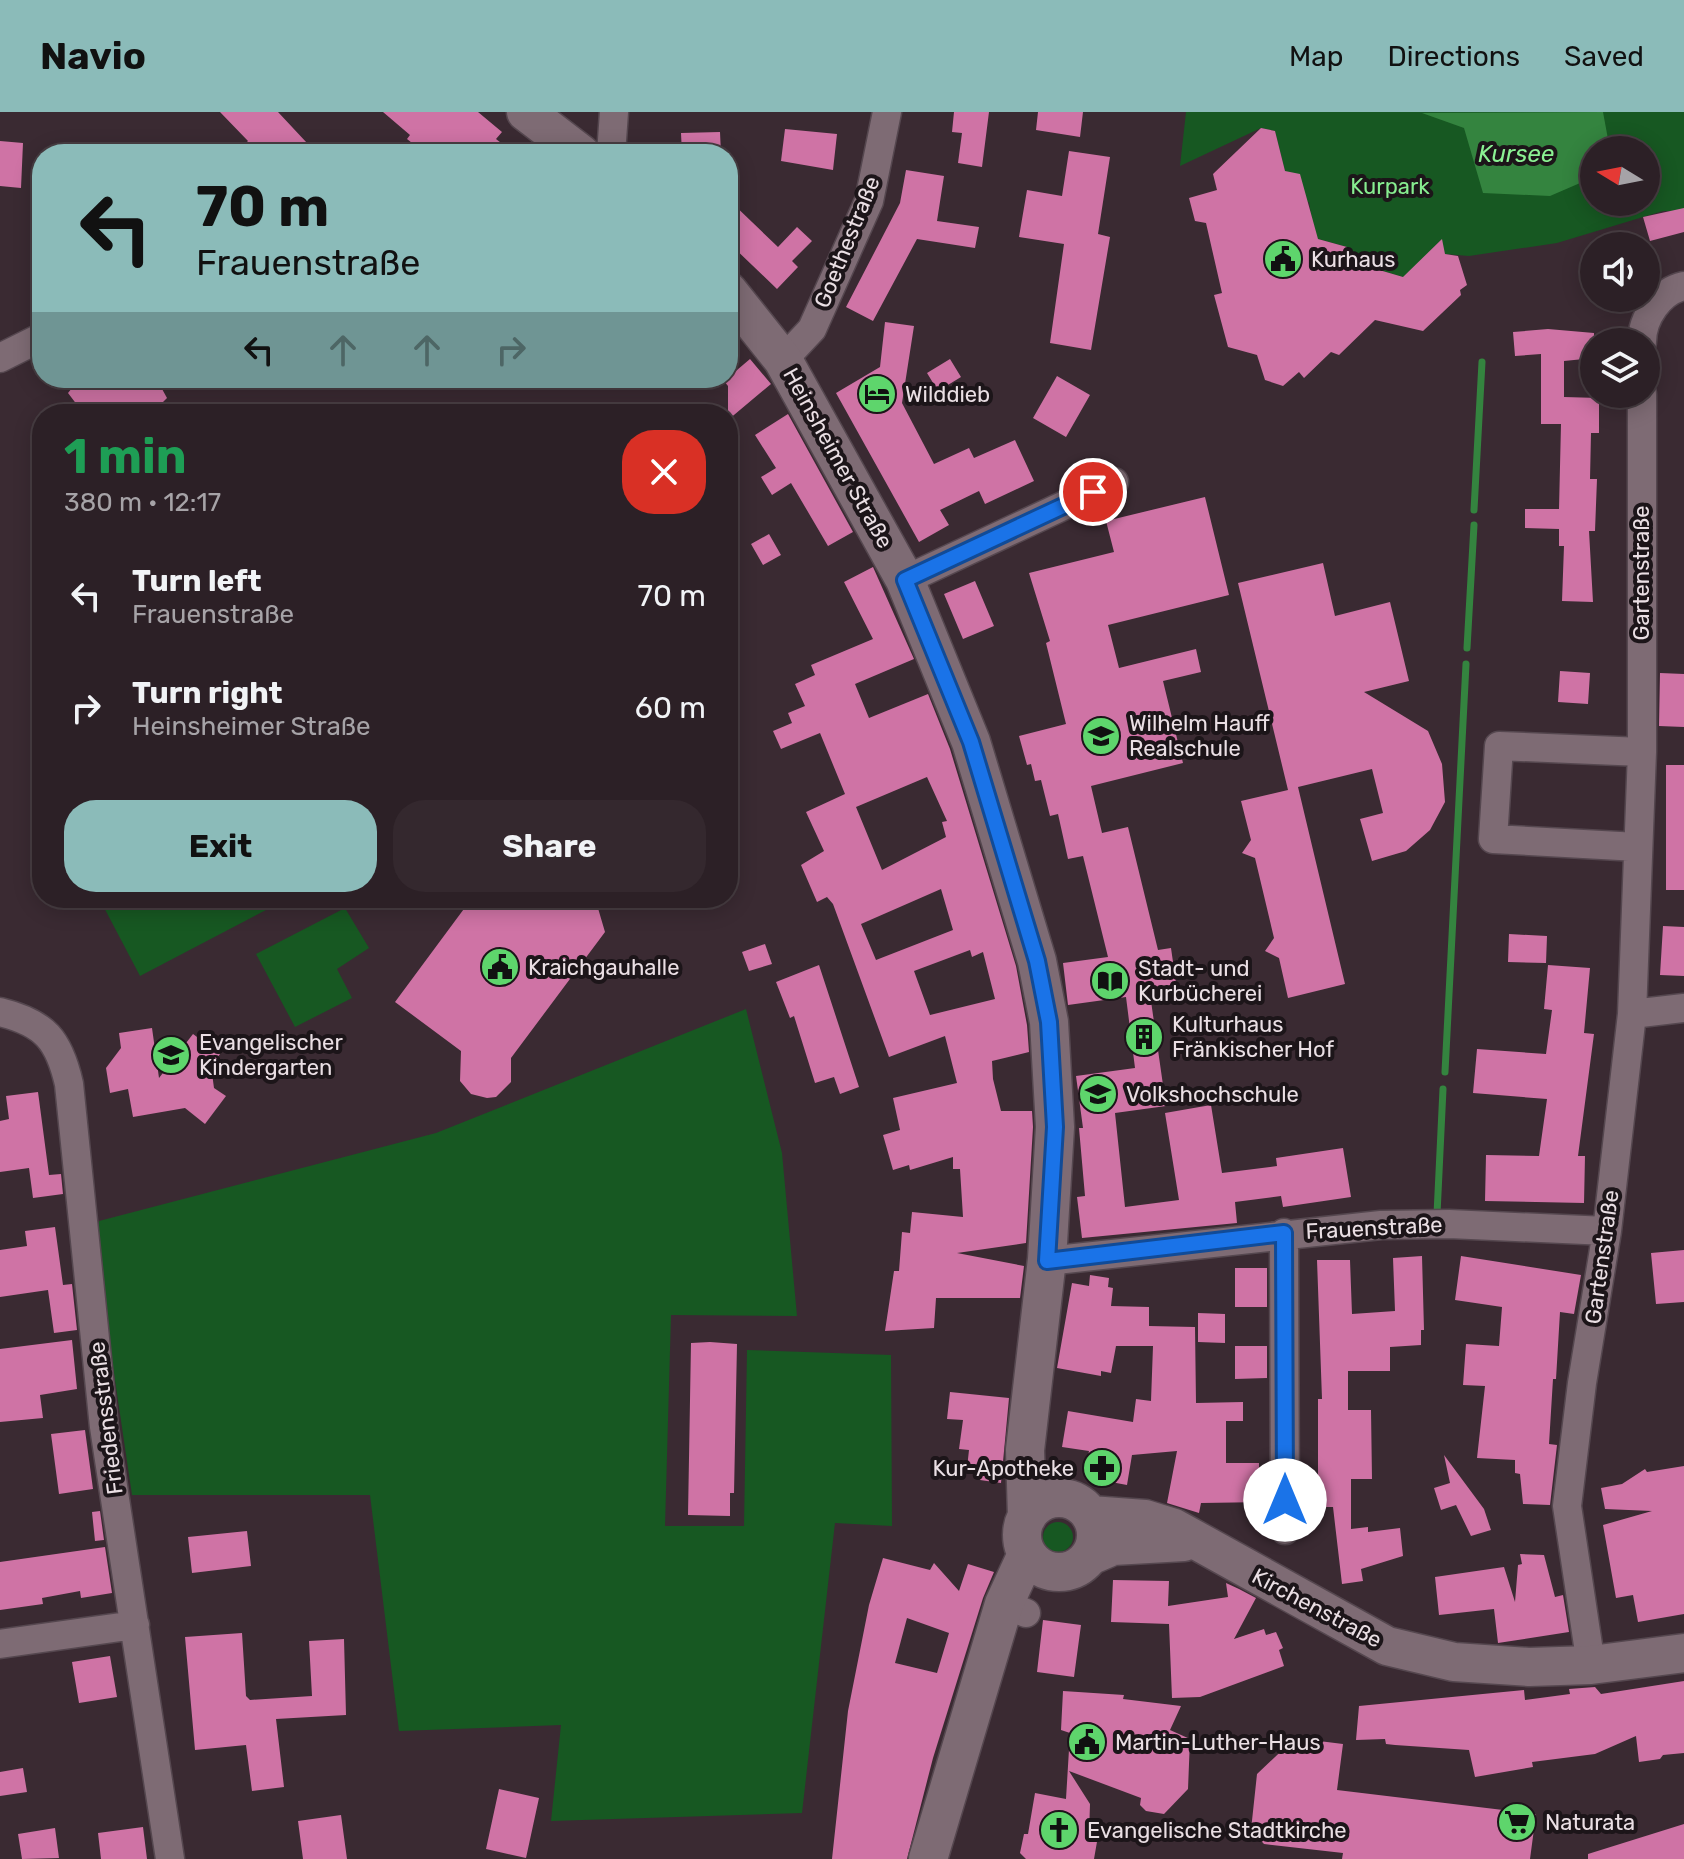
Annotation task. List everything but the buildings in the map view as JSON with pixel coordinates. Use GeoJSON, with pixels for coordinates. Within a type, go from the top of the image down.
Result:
{"type":"FeatureCollection","features":[{"type":"Feature","properties":{"kind":"street"},"geometry":{"type":"LineString","coordinates":[[526,112],[568,144]]}},
{"type":"Feature","properties":{"kind":"street"},"geometry":{"type":"LineString","coordinates":[[612,144],[614,112]]}},
{"type":"Feature","properties":{"kind":"street","name":"Goethestraße"},"geometry":{"type":"LineString","coordinates":[[783,360],[812,329],[869,201],[887,112]]}},
{"type":"Feature","properties":{"kind":"street"},"geometry":{"type":"LineString","coordinates":[[1646,328],[1656,302],[1672,288],[1684,286]]}},
{"type":"Feature","properties":{"kind":"street","name":"Heinsheimer Straße"},"geometry":{"type":"LineString","coordinates":[[738,304],[783,360],[905,580],[971,742],[1037,961],[1049,1022],[1055,1127],[1047,1261],[1023,1474],[1034,1547]]}},
{"type":"Feature","properties":{"kind":"street"},"geometry":{"type":"LineString","coordinates":[[0,358],[32,342]]}},
{"type":"Feature","properties":{"kind":"street","name":"Gartenstraße"},"geometry":{"type":"LineString","coordinates":[[1591,1665],[1567,1506],[1582,1383],[1607,1231],[1632,1014],[1642,752],[1642,408]]}},
{"type":"Feature","properties":{"kind":"street"},"geometry":{"type":"LineString","coordinates":[[905,580],[1114,482]]}},
{"type":"Feature","properties":{"kind":"street"},"geometry":{"type":"LineString","coordinates":[[1638,847],[1493,839],[1499,746],[1642,752]]}},
{"type":"Feature","properties":{"kind":"street"},"geometry":{"type":"LineString","coordinates":[[1632,1014],[1684,1008]]}},
{"type":"Feature","properties":{"kind":"street","name":"Friedensstraße"},"geometry":{"type":"LineString","coordinates":[[0,1012],[46,1032],[62,1054],[69,1084],[104,1427],[170,1859]]}},
{"type":"Feature","properties":{"kind":"street","name":"Frauenstraße"},"geometry":{"type":"LineString","coordinates":[[1047,1261],[1284,1233],[1449,1224],[1607,1231]]}},
{"type":"Feature","properties":{"kind":"street"},"geometry":{"type":"LineString","coordinates":[[1284,1233],[1285,1530]]}},
{"type":"Feature","properties":{"kind":"street","name":"Heinsheimer Straße"},"geometry":{"type":"LineString","coordinates":[[1029,1432],[1043,1469],[1077,1506]]}},
{"type":"Feature","properties":{"kind":"street"},"geometry":{"type":"LineString","coordinates":[[955,1859],[967,1770],[1034,1547],[1042,1502],[1077,1506],[1097,1534],[1092,1555]]}},
{"type":"Feature","properties":{"kind":"street","name":"Kirchenstraße"},"geometry":{"type":"LineString","coordinates":[[1077,1506],[1174,1528],[1387,1646],[1454,1662],[1591,1665],[1684,1653]]}},
{"type":"Feature","properties":{"kind":"street"},"geometry":{"type":"LineString","coordinates":[[1034,1547],[1065,1573],[1080,1567],[1092,1555],[1113,1546],[1195,1541]]}},
{"type":"Feature","properties":{"kind":"street"},"geometry":{"type":"LineString","coordinates":[[0,1644],[135,1625]]}},
{"type":"Feature","properties":{"kind":"street"},"geometry":{"type":"LineString","coordinates":[[928,1859],[946,1805],[967,1770]]}},
{"type":"Feature","properties":{"kind":"street"},"geometry":{"type":"LineString","coordinates":[[934,1859],[946,1805]]}},
{"type":"Feature","properties":{"kind":"green space","name":"Kurpark"},"geometry":{"type":"Polygon","coordinates":[[[1186,112],[1684,112],[1684,211],[1660,212],[1660,136],[1580,136],[1580,216],[1646,216],[1593,232],[1580,232],[1580,236],[1557,243],[1469,256],[1445,254],[1440,241],[1406,278],[1352,262],[1347,247],[1315,238],[1309,202],[1306,203],[1285,171],[1275,131],[1261,128],[1180,166],[1186,112]]]}},
{"type":"Feature","properties":{"kind":"green space"},"geometry":{"type":"Polygon","coordinates":[[[104,908],[270,908],[140,976],[104,908]]]}},
{"type":"Feature","properties":{"kind":"green space"},"geometry":{"type":"Polygon","coordinates":[[[345,908],[369,948],[337,969],[352,998],[295,1027],[256,954],[345,908]]]}},
{"type":"Feature","properties":{"kind":"green space"},"geometry":{"type":"Polygon","coordinates":[[[746,1009],[782,1153],[797,1316],[671,1315],[665,1526],[744,1526],[747,1350],[891,1355],[892,1526],[835,1523],[802,1813],[551,1821],[561,1725],[399,1731],[370,1495],[132,1495],[95,1245],[99,1221],[436,1133],[746,1009]]]}},
{"type":"Feature","properties":{"kind":"green space"},"geometry":{"type":"Polygon","coordinates":[[[1058,1522],[1069,1526],[1073,1537],[1069,1548],[1058,1552],[1047,1548],[1043,1537],[1047,1526],[1058,1522]]]}},
{"type":"Feature","properties":{"kind":"water","name":"Kursee"},"geometry":{"type":"Polygon","coordinates":[[[1603,112],[1607,136],[1580,136],[1580,183],[1550,196],[1483,193],[1464,128],[1422,113],[1603,112]]]}},
{"type":"Feature","properties":{"kind":"waterway"},"geometry":{"type":"LineString","coordinates":[[1474,510],[1482,362]]}},
{"type":"Feature","properties":{"kind":"waterway"},"geometry":{"type":"LineString","coordinates":[[1467,648],[1474,525]]}},
{"type":"Feature","properties":{"kind":"waterway"},"geometry":{"type":"LineString","coordinates":[[1445,1072],[1466,664]]}},
{"type":"Feature","properties":{"kind":"waterway"},"geometry":{"type":"LineString","coordinates":[[1437,1214],[1443,1089]]}},
{"type":"Feature","properties":{"kind":"place","name":"Kurhaus"},"geometry":{"type":"Point","coordinates":[1283,259]}},
{"type":"Feature","properties":{"kind":"place","name":"Wilddieb"},"geometry":{"type":"Point","coordinates":[877,394]}},
{"type":"Feature","properties":{"kind":"place","name":"Wilhelm Hauff Realschule"},"geometry":{"type":"Point","coordinates":[1101,736]}},
{"type":"Feature","properties":{"kind":"place","name":"Kraichgauhalle"},"geometry":{"type":"Point","coordinates":[500,967]}},
{"type":"Feature","properties":{"kind":"place","name":"Stadt- und Kurbücherei"},"geometry":{"type":"Point","coordinates":[1110,981]}},
{"type":"Feature","properties":{"kind":"place","name":"Kulturhaus Fränkischer Hof"},"geometry":{"type":"Point","coordinates":[1144,1037]}},
{"type":"Feature","properties":{"kind":"place","name":"Evangelischer Kindergarten"},"geometry":{"type":"Point","coordinates":[171,1055]}},
{"type":"Feature","properties":{"kind":"place","name":"Volkshochschule"},"geometry":{"type":"Point","coordinates":[1098,1094]}},
{"type":"Feature","properties":{"kind":"place","name":"Kur-Apotheke"},"geometry":{"type":"Point","coordinates":[1102,1468]}},
{"type":"Feature","properties":{"kind":"place","name":"Martin-Luther-Haus"},"geometry":{"type":"Point","coordinates":[1087,1742]}},
{"type":"Feature","properties":{"kind":"place","name":"Naturata"},"geometry":{"type":"Point","coordinates":[1517,1822]}},
{"type":"Feature","properties":{"kind":"place","name":"Evangelische Stadtkirche"},"geometry":{"type":"Point","coordinates":[1059,1830]}},
{"type":"Feature","properties":{"kind":"route"},"geometry":{"type":"LineString","coordinates":[[1093,492],[905,580],[971,742],[1037,961],[1049,1022],[1055,1127],[1047,1261],[1284,1233],[1285,1500]]}}]}
